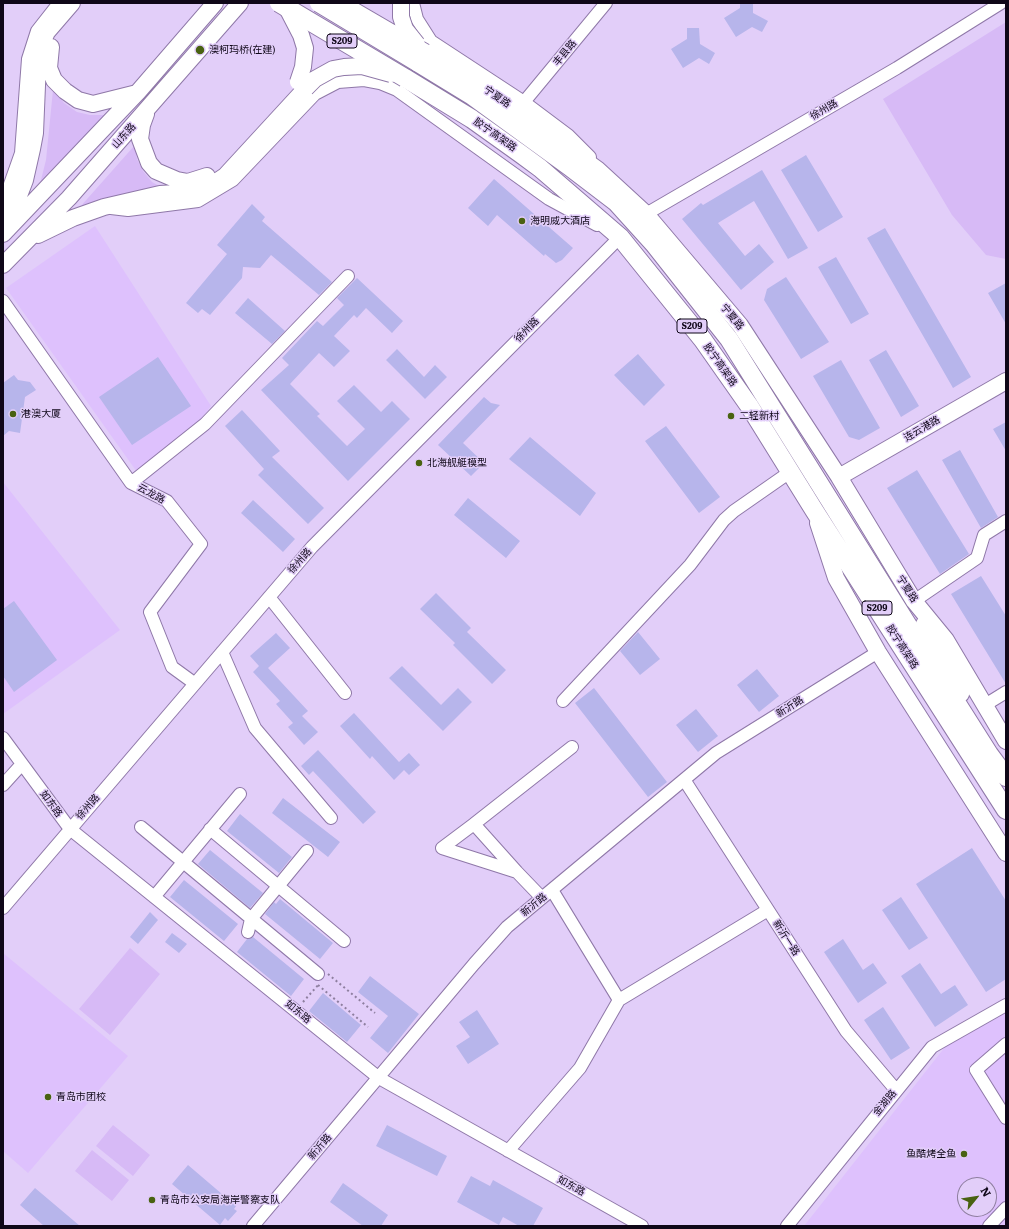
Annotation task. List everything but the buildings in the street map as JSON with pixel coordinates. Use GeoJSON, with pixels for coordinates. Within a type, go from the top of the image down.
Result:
{"type":"FeatureCollection","features":[{"type":"Feature","properties":{"kind":"highway","name":"胶宁高架路"},"geometry":{"type":"LineString","coordinates":[[319,3],[421,57],[470,95],[616,202],[654,244],[729,339],[989,754],[1006,776]]}},
{"type":"Feature","properties":{"kind":"highway","name":"胶宁高架路"},"geometry":{"type":"LineString","coordinates":[[283,6],[472,119],[540,168],[620,237],[703,340],[750,407],[814,510],[1006,810]]}},
{"type":"Feature","properties":{"kind":"highway"},"geometry":{"type":"LineString","coordinates":[[961,694],[993,745],[1006,776]]}},
{"type":"Feature","properties":{"kind":"main road"},"geometry":{"type":"LineString","coordinates":[[4,232],[25,180],[32,150],[38,62],[43,41],[47,32],[72,3]]}},
{"type":"Feature","properties":{"kind":"main road"},"geometry":{"type":"LineString","coordinates":[[82,3],[59,29],[53,39],[49,53],[49,68],[54,80],[65,91],[78,100],[93,104],[138,92]]}},
{"type":"Feature","properties":{"kind":"main road","name":"山东路"},"geometry":{"type":"LineString","coordinates":[[4,232],[138,92],[216,3]]}},
{"type":"Feature","properties":{"kind":"main road","name":"山东路"},"geometry":{"type":"LineString","coordinates":[[3,265],[30,240],[148,110],[240,3]]}},
{"type":"Feature","properties":{"kind":"main road","name":"宁夏路"},"geometry":{"type":"LineString","coordinates":[[341,3],[421,57],[493,94],[525,116],[597,169],[646,214],[740,325],[839,477],[914,600],[946,640],[1006,741]]}},
{"type":"Feature","properties":{"kind":"main road"},"geometry":{"type":"LineString","coordinates":[[401,3],[405,29],[421,57]]}},
{"type":"Feature","properties":{"kind":"main road"},"geometry":{"type":"LineString","coordinates":[[30,240],[74,218],[104,207],[160,194],[193,192],[210,186],[225,176],[302,85],[305,48],[301,35],[283,6]]}},
{"type":"Feature","properties":{"kind":"main road"},"geometry":{"type":"LineString","coordinates":[[148,110],[142,125],[140,139],[149,163],[156,170],[166,176],[188,182],[214,174],[302,85],[327,73],[344,67],[362,66],[405,78]]}},
{"type":"Feature","properties":{"kind":"main road","name":"连云港路"},"geometry":{"type":"LineString","coordinates":[[839,477],[1006,381]]}},
{"type":"Feature","properties":{"kind":"main road"},"geometry":{"type":"LineString","coordinates":[[814,510],[836,578],[878,652],[1006,853]]}},
{"type":"Feature","properties":{"kind":"main road"},"geometry":{"type":"LineString","coordinates":[[914,600],[961,694]]}},
{"type":"Feature","properties":{"kind":"street"},"geometry":{"type":"LineString","coordinates":[[4,232],[10,187],[21,153],[28,59],[37,31],[59,3]]}},
{"type":"Feature","properties":{"kind":"street"},"geometry":{"type":"LineString","coordinates":[[413,3],[417,19],[431,41],[524,102],[568,136],[598,164],[614,186]]}},
{"type":"Feature","properties":{"kind":"street","name":"丰县路"},"geometry":{"type":"LineString","coordinates":[[524,102],[606,3]]}},
{"type":"Feature","properties":{"kind":"street","name":"徐州路"},"geometry":{"type":"LineString","coordinates":[[646,214],[897,68],[1001,3]]}},
{"type":"Feature","properties":{"kind":"street"},"geometry":{"type":"LineString","coordinates":[[380,83],[384,60],[389,52],[405,36],[424,31]]}},
{"type":"Feature","properties":{"kind":"street"},"geometry":{"type":"LineString","coordinates":[[104,207],[128,210],[198,202],[233,180],[315,94],[338,82],[353,80],[380,83],[397,90],[549,199],[620,237]]}},
{"type":"Feature","properties":{"kind":"street","name":"徐州路"},"geometry":{"type":"LineString","coordinates":[[3,908],[194,683],[312,547],[620,237]]}},
{"type":"Feature","properties":{"kind":"street"},"geometry":{"type":"LineString","coordinates":[[131,483],[206,424],[348,276]]}},
{"type":"Feature","properties":{"kind":"street","name":"云龙路"},"geometry":{"type":"LineString","coordinates":[[3,301],[131,483],[167,501],[201,544],[150,612],[172,667],[194,683]]}},
{"type":"Feature","properties":{"kind":"street"},"geometry":{"type":"LineString","coordinates":[[563,702],[690,565],[724,520],[734,511],[790,472]]}},
{"type":"Feature","properties":{"kind":"street"},"geometry":{"type":"LineString","coordinates":[[914,600],[978,558],[984,534],[1006,521]]}},
{"type":"Feature","properties":{"kind":"street"},"geometry":{"type":"LineString","coordinates":[[268,597],[345,693]]}},
{"type":"Feature","properties":{"kind":"street"},"geometry":{"type":"LineString","coordinates":[[222,652],[255,728],[331,818]]}},
{"type":"Feature","properties":{"kind":"street","name":"新沂路"},"geometry":{"type":"LineString","coordinates":[[253,1226],[507,927],[685,781],[716,753],[878,652]]}},
{"type":"Feature","properties":{"kind":"street"},"geometry":{"type":"LineString","coordinates":[[985,705],[1006,692]]}},
{"type":"Feature","properties":{"kind":"street","name":"如东路"},"geometry":{"type":"LineString","coordinates":[[3,738],[70,829],[379,1078],[642,1226]]}},
{"type":"Feature","properties":{"kind":"street"},"geometry":{"type":"LineString","coordinates":[[517,872],[442,848],[572,747]]}},
{"type":"Feature","properties":{"kind":"street"},"geometry":{"type":"LineString","coordinates":[[3,785],[22,764]]}},
{"type":"Feature","properties":{"kind":"street","name":"新沂一路"},"geometry":{"type":"LineString","coordinates":[[685,781],[846,1031],[896,1090]]}},
{"type":"Feature","properties":{"kind":"street"},"geometry":{"type":"LineString","coordinates":[[154,896],[240,794]]}},
{"type":"Feature","properties":{"kind":"street"},"geometry":{"type":"LineString","coordinates":[[474,824],[542,898]]}},
{"type":"Feature","properties":{"kind":"street"},"geometry":{"type":"LineString","coordinates":[[141,827],[251,919],[318,980]]}},
{"type":"Feature","properties":{"kind":"street"},"geometry":{"type":"LineString","coordinates":[[210,829],[344,942]]}},
{"type":"Feature","properties":{"kind":"street"},"geometry":{"type":"LineString","coordinates":[[248,932],[251,919],[307,850]]}},
{"type":"Feature","properties":{"kind":"street"},"geometry":{"type":"LineString","coordinates":[[552,890],[619,1000]]}},
{"type":"Feature","properties":{"kind":"street"},"geometry":{"type":"LineString","coordinates":[[508,1151],[580,1068],[619,1000],[768,910]]}},
{"type":"Feature","properties":{"kind":"street","name":"金湖路"},"geometry":{"type":"LineString","coordinates":[[787,1226],[932,1047],[1006,1006]]}},
{"type":"Feature","properties":{"kind":"street"},"geometry":{"type":"LineString","coordinates":[[1006,1044],[976,1070],[1006,1118]]}},
{"type":"Feature","properties":{"kind":"street"},"geometry":{"type":"LineString","coordinates":[[989,1226],[1006,1208]]}},
{"type":"Feature","properties":{"kind":"path"},"geometry":{"type":"LineString","coordinates":[[295,1010],[318,980],[328,974],[375,1013]]}},
{"type":"Feature","properties":{"kind":"path"},"geometry":{"type":"LineString","coordinates":[[318,980],[368,1027]]}},
{"type":"Feature","properties":{"kind":"shaded area"},"geometry":{"type":"Polygon","coordinates":[[[1006,22],[1006,259],[986,255],[952,215],[883,99],[1006,22]]]}},
{"type":"Feature","properties":{"kind":"shaded area"},"geometry":{"type":"Polygon","coordinates":[[[53,90],[64,103],[77,112],[90,115],[105,115],[38,192],[46,160],[53,90]]]}},
{"type":"Feature","properties":{"kind":"shaded area"},"geometry":{"type":"Polygon","coordinates":[[[135,145],[137,159],[143,171],[152,182],[166,190],[80,207],[135,145]]]}},
{"type":"Feature","properties":{"kind":"shaded area"},"geometry":{"type":"Polygon","coordinates":[[[95,226],[211,406],[188,435],[137,472],[6,288],[95,226]]]}},
{"type":"Feature","properties":{"kind":"shaded area"},"geometry":{"type":"Polygon","coordinates":[[[3,482],[120,630],[3,714],[3,482]]]}},
{"type":"Feature","properties":{"kind":"shaded area"},"geometry":{"type":"Polygon","coordinates":[[[130,948],[160,974],[110,1035],[79,1009],[130,948]]]}},
{"type":"Feature","properties":{"kind":"shaded area","name":"青岛市团校"},"geometry":{"type":"Polygon","coordinates":[[[3,953],[128,1056],[28,1173],[3,1151],[3,953]]]}},
{"type":"Feature","properties":{"kind":"shaded area"},"geometry":{"type":"Polygon","coordinates":[[[1006,1013],[1006,1226],[804,1226],[945,1047],[1006,1013]]]}},
{"type":"Feature","properties":{"kind":"shaded area"},"geometry":{"type":"Polygon","coordinates":[[[113,1125],[150,1155],[133,1176],[96,1146],[113,1125]]]}},
{"type":"Feature","properties":{"kind":"shaded area"},"geometry":{"type":"Polygon","coordinates":[[[92,1150],[129,1180],[112,1201],[75,1171],[92,1150]]]}},
{"type":"Feature","properties":{"kind":"place","name":"澳柯玛桥(在建)"},"geometry":{"type":"Point","coordinates":[200,50]}},
{"type":"Feature","properties":{"kind":"place","name":"海明威大酒店"},"geometry":{"type":"Point","coordinates":[522,221]}},
{"type":"Feature","properties":{"kind":"place","name":"港澳大厦"},"geometry":{"type":"Point","coordinates":[13,414]}},
{"type":"Feature","properties":{"kind":"place","name":"二轻新村"},"geometry":{"type":"Point","coordinates":[731,416]}},
{"type":"Feature","properties":{"kind":"place","name":"北海舰艇模型"},"geometry":{"type":"Point","coordinates":[419,463]}},
{"type":"Feature","properties":{"kind":"place","name":"青岛市团校"},"geometry":{"type":"Point","coordinates":[48,1097]}},
{"type":"Feature","properties":{"kind":"place","name":"鱼酷烤全鱼"},"geometry":{"type":"Point","coordinates":[964,1154]}},
{"type":"Feature","properties":{"kind":"place","name":"青岛市公安局海岸警察支队"},"geometry":{"type":"Point","coordinates":[152,1200]}}]}
